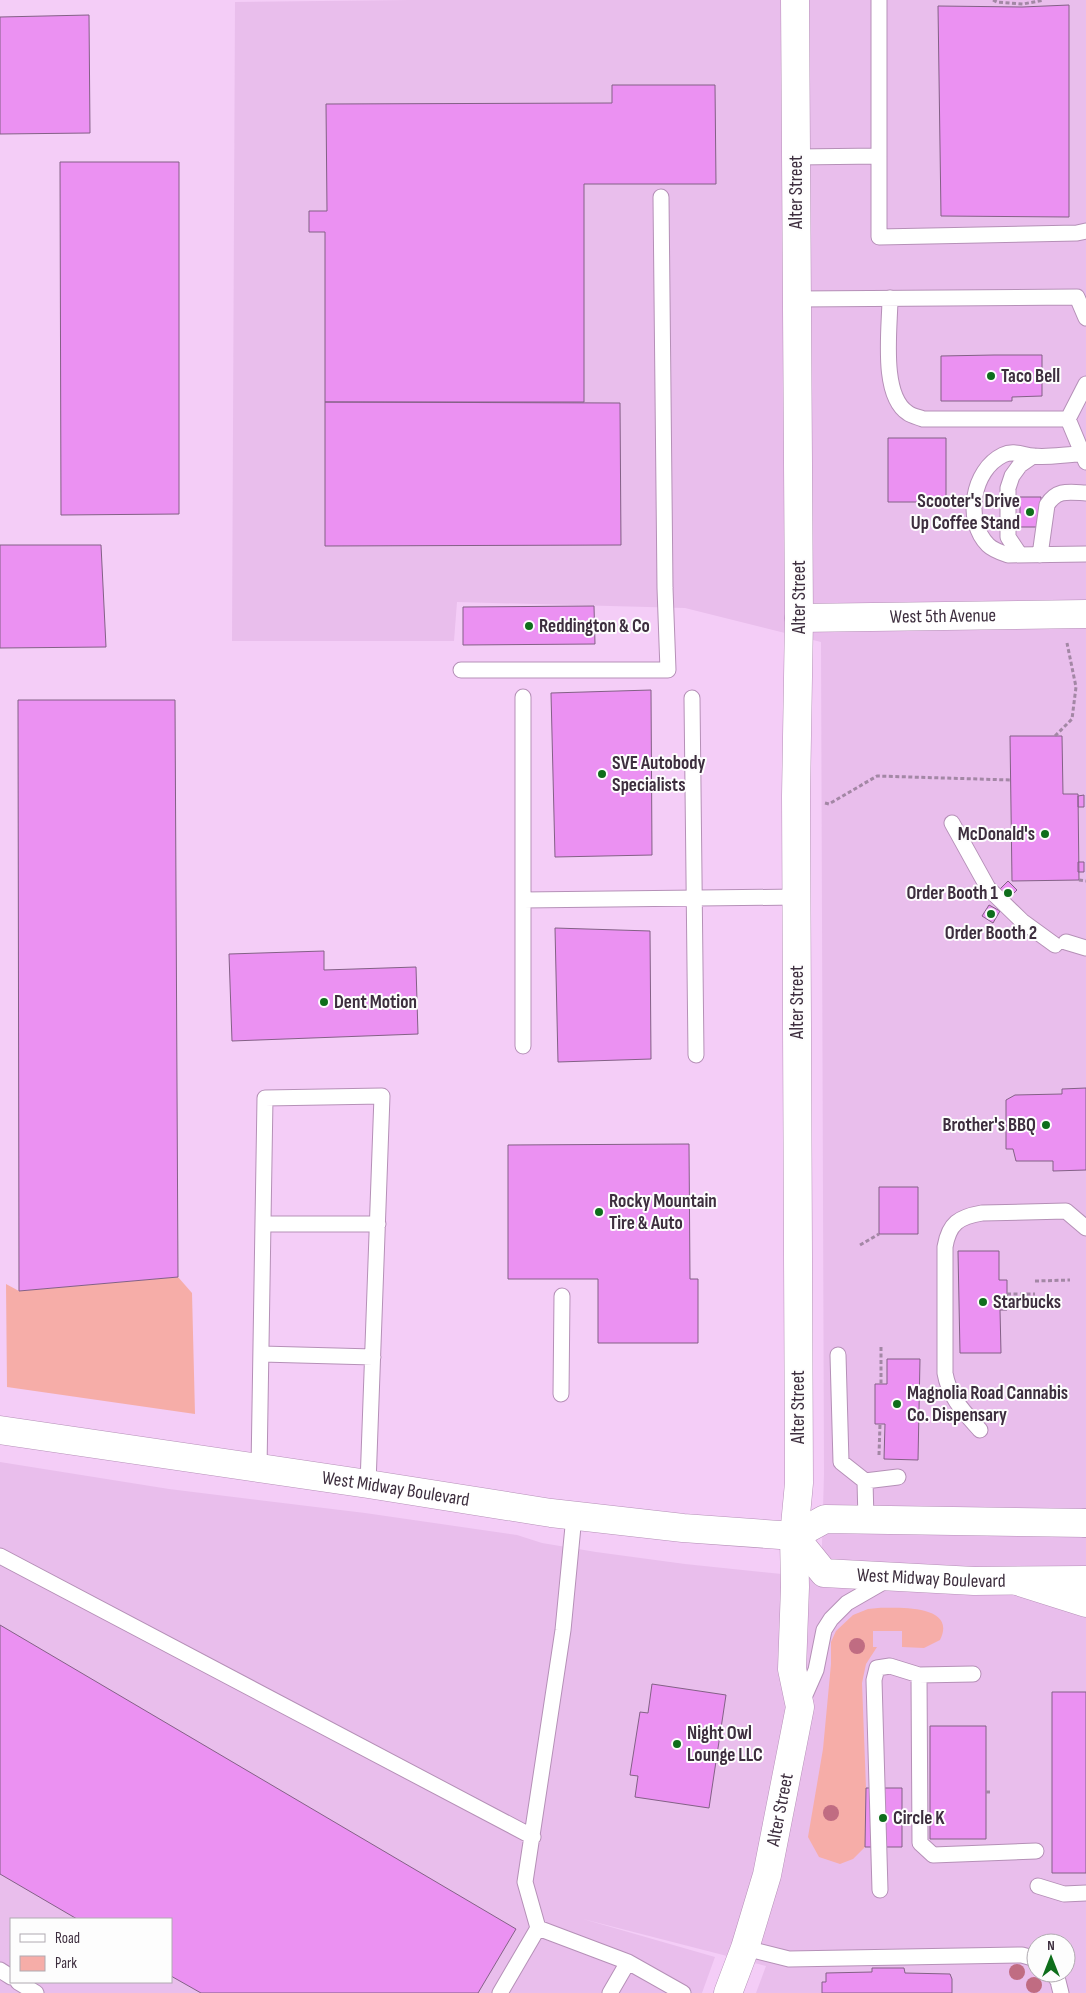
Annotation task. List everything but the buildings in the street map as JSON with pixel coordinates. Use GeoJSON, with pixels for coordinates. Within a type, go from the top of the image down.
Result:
{"type":"FeatureCollection","features":[{"type":"Feature","properties":{"kind":"street","name":"Alter Street"},"geometry":{"type":"LineString","coordinates":[[728,1993],[745,1948],[767,1875],[800,1708],[792,1669],[795,1587],[794,1536],[799,1483],[796,796],[799,618],[795,0]]}},
{"type":"Feature","properties":{"kind":"street","name":"West 5th Avenue"},"geometry":{"type":"LineString","coordinates":[[799,618],[1073,614]]}},
{"type":"Feature","properties":{"kind":"street","name":"West Midway Boulevard"},"geometry":{"type":"LineString","coordinates":[[0,1430],[574,1516],[691,1529],[794,1536],[824,1573],[974,1581],[1086,1580]]}},
{"type":"Feature","properties":{"kind":"street"},"geometry":{"type":"LineString","coordinates":[[794,1536],[825,1519],[1086,1523]]}},
{"type":"Feature","properties":{"kind":"street"},"geometry":{"type":"LineString","coordinates":[[1017,1581],[1086,1602]]}},
{"type":"Feature","properties":{"kind":"lane"},"geometry":{"type":"LineString","coordinates":[[879,0],[879,236],[1077,234],[1086,230]]}},
{"type":"Feature","properties":{"kind":"lane"},"geometry":{"type":"LineString","coordinates":[[796,157],[879,156]]}},
{"type":"Feature","properties":{"kind":"lane"},"geometry":{"type":"LineString","coordinates":[[461,670],[668,670],[665,588],[661,198]]}},
{"type":"Feature","properties":{"kind":"lane"},"geometry":{"type":"LineString","coordinates":[[797,299],[1077,297],[1086,318]]}},
{"type":"Feature","properties":{"kind":"lane"},"geometry":{"type":"LineString","coordinates":[[890,298],[889,373],[892,389],[900,404],[908,413],[922,419],[1068,419]]}},
{"type":"Feature","properties":{"kind":"lane"},"geometry":{"type":"LineString","coordinates":[[1086,384],[1068,419],[1084,458],[1033,456],[1017,453],[1003,455],[983,474],[974,501],[975,517],[980,533],[988,545],[1008,555],[1086,554]]}},
{"type":"Feature","properties":{"kind":"lane"},"geometry":{"type":"LineString","coordinates":[[1020,555],[1008,537],[1008,488],[1012,476],[1020,465],[1033,456]]}},
{"type":"Feature","properties":{"kind":"lane"},"geometry":{"type":"LineString","coordinates":[[1040,555],[1047,505],[1051,498],[1060,493],[1086,493]]}},
{"type":"Feature","properties":{"kind":"lane"},"geometry":{"type":"LineString","coordinates":[[523,697],[523,1046]]}},
{"type":"Feature","properties":{"kind":"lane"},"geometry":{"type":"LineString","coordinates":[[692,698],[696,1055]]}},
{"type":"Feature","properties":{"kind":"lane"},"geometry":{"type":"LineString","coordinates":[[952,823],[988,888],[1022,921],[1060,944],[1086,948]]}},
{"type":"Feature","properties":{"kind":"lane"},"geometry":{"type":"LineString","coordinates":[[523,900],[765,896],[797,898]]}},
{"type":"Feature","properties":{"kind":"lane"},"geometry":{"type":"LineString","coordinates":[[259,1469],[265,1098],[382,1096],[368,1484]]}},
{"type":"Feature","properties":{"kind":"lane"},"geometry":{"type":"LineString","coordinates":[[980,1430],[958,1406],[947,1384],[945,1373],[945,1247],[947,1234],[959,1220],[969,1215],[982,1213],[1066,1211],[1086,1228]]}},
{"type":"Feature","properties":{"kind":"lane"},"geometry":{"type":"LineString","coordinates":[[263,1224],[378,1224]]}},
{"type":"Feature","properties":{"kind":"lane"},"geometry":{"type":"LineString","coordinates":[[561,1394],[562,1296]]}},
{"type":"Feature","properties":{"kind":"lane"},"geometry":{"type":"LineString","coordinates":[[262,1354],[373,1357]]}},
{"type":"Feature","properties":{"kind":"lane"},"geometry":{"type":"LineString","coordinates":[[838,1355],[841,1462],[865,1481],[898,1477]]}},
{"type":"Feature","properties":{"kind":"lane"},"geometry":{"type":"LineString","coordinates":[[865,1481],[866,1520]]}},
{"type":"Feature","properties":{"kind":"lane"},"geometry":{"type":"LineString","coordinates":[[500,1993],[538,1928],[525,1882],[563,1630],[574,1516]]}},
{"type":"Feature","properties":{"kind":"lane"},"geometry":{"type":"LineString","coordinates":[[0,1556],[532,1837]]}},
{"type":"Feature","properties":{"kind":"lane"},"geometry":{"type":"LineString","coordinates":[[800,1708],[816,1670],[824,1630],[831,1619],[847,1603],[891,1577]]}},
{"type":"Feature","properties":{"kind":"lane"},"geometry":{"type":"LineString","coordinates":[[880,1890],[874,1680],[877,1668],[890,1666],[919,1675],[973,1674]]}},
{"type":"Feature","properties":{"kind":"lane"},"geometry":{"type":"LineString","coordinates":[[919,1675],[920,1843],[933,1855],[1036,1851]]}},
{"type":"Feature","properties":{"kind":"lane"},"geometry":{"type":"LineString","coordinates":[[1038,1886],[1064,1894],[1086,1893]]}},
{"type":"Feature","properties":{"kind":"lane"},"geometry":{"type":"LineString","coordinates":[[538,1928],[628,1962],[683,1993]]}},
{"type":"Feature","properties":{"kind":"lane"},"geometry":{"type":"LineString","coordinates":[[745,1948],[790,1960],[1026,1956]]}},
{"type":"Feature","properties":{"kind":"lane"},"geometry":{"type":"LineString","coordinates":[[610,1993],[628,1962]]}},
{"type":"Feature","properties":{"kind":"lane"},"geometry":{"type":"LineString","coordinates":[[20,1983],[36,1993]]}},
{"type":"Feature","properties":{"kind":"path"},"geometry":{"type":"LineString","coordinates":[[993,0],[1023,4],[1044,0]]}},
{"type":"Feature","properties":{"kind":"path"},"geometry":{"type":"LineString","coordinates":[[1055,736],[1072,720],[1076,687],[1073,614]]}},
{"type":"Feature","properties":{"kind":"path"},"geometry":{"type":"LineString","coordinates":[[796,796],[829,804],[877,776],[1011,780]]}},
{"type":"Feature","properties":{"kind":"path"},"geometry":{"type":"LineString","coordinates":[[1079,880],[1086,881]]}},
{"type":"Feature","properties":{"kind":"path"},"geometry":{"type":"LineString","coordinates":[[860,1245],[879,1234]]}},
{"type":"Feature","properties":{"kind":"path"},"geometry":{"type":"LineString","coordinates":[[1035,1281],[1070,1280]]}},
{"type":"Feature","properties":{"kind":"path"},"geometry":{"type":"LineString","coordinates":[[1007,1294],[1035,1294]]}},
{"type":"Feature","properties":{"kind":"path"},"geometry":{"type":"LineString","coordinates":[[881,1347],[881,1384]]}},
{"type":"Feature","properties":{"kind":"path"},"geometry":{"type":"LineString","coordinates":[[879,1452],[880,1424]]}},
{"type":"Feature","properties":{"kind":"path"},"geometry":{"type":"LineString","coordinates":[[986,1792],[991,1792]]}},
{"type":"Feature","properties":{"kind":"shaded area"},"geometry":{"type":"Polygon","coordinates":[[[410,0],[1086,0],[1086,1993],[756,1993],[766,1966],[583,1919],[715,1957],[702,1993],[0,1993],[0,1462],[169,1489],[365,1513],[517,1535],[542,1543],[596,1552],[685,1564],[821,1578],[824,1474],[821,642],[685,608],[457,602],[454,641],[232,641],[235,2],[410,0]]]}},
{"type":"Feature","properties":{"kind":"green space"},"geometry":{"type":"Polygon","coordinates":[[[178,1277],[192,1293],[195,1414],[7,1387],[6,1284],[19,1291],[178,1277]]]}},
{"type":"Feature","properties":{"kind":"green space"},"geometry":{"type":"Polygon","coordinates":[[[868,1609],[922,1610],[933,1614],[940,1620],[943,1628],[940,1640],[924,1648],[902,1647],[902,1631],[873,1631],[873,1647],[877,1647],[866,1664],[862,1683],[866,1788],[865,1847],[853,1859],[840,1864],[819,1857],[808,1837],[823,1749],[831,1664],[831,1642],[836,1631],[853,1615],[868,1609]]]}},
{"type":"Feature","properties":{"kind":"place","name":"Taco Bell"},"geometry":{"type":"Point","coordinates":[991,376]}},
{"type":"Feature","properties":{"kind":"place","name":"Scooter's Drive Up Coffee Stand"},"geometry":{"type":"Point","coordinates":[1030,512]}},
{"type":"Feature","properties":{"kind":"place","name":"Reddington & Co"},"geometry":{"type":"Point","coordinates":[529,626]}},
{"type":"Feature","properties":{"kind":"place","name":"SVE Autobody Specialists"},"geometry":{"type":"Point","coordinates":[602,774]}},
{"type":"Feature","properties":{"kind":"place","name":"McDonald's"},"geometry":{"type":"Point","coordinates":[1045,834]}},
{"type":"Feature","properties":{"kind":"place","name":"Order Booth 1"},"geometry":{"type":"Point","coordinates":[1008,893]}},
{"type":"Feature","properties":{"kind":"place","name":"Order Booth 2"},"geometry":{"type":"Point","coordinates":[991,914]}},
{"type":"Feature","properties":{"kind":"place","name":"Dent Motion"},"geometry":{"type":"Point","coordinates":[324,1002]}},
{"type":"Feature","properties":{"kind":"place","name":"Brother's BBQ"},"geometry":{"type":"Point","coordinates":[1046,1125]}},
{"type":"Feature","properties":{"kind":"place","name":"Rocky Mountain Tire & Auto"},"geometry":{"type":"Point","coordinates":[599,1212]}},
{"type":"Feature","properties":{"kind":"place","name":"Starbucks"},"geometry":{"type":"Point","coordinates":[983,1302]}},
{"type":"Feature","properties":{"kind":"place","name":"Magnolia Road Cannabis Co. Dispensary"},"geometry":{"type":"Point","coordinates":[897,1404]}},
{"type":"Feature","properties":{"kind":"place","name":"Night Owl Lounge LLC"},"geometry":{"type":"Point","coordinates":[677,1744]}},
{"type":"Feature","properties":{"kind":"place","name":"Circle K"},"geometry":{"type":"Point","coordinates":[883,1818]}}]}
